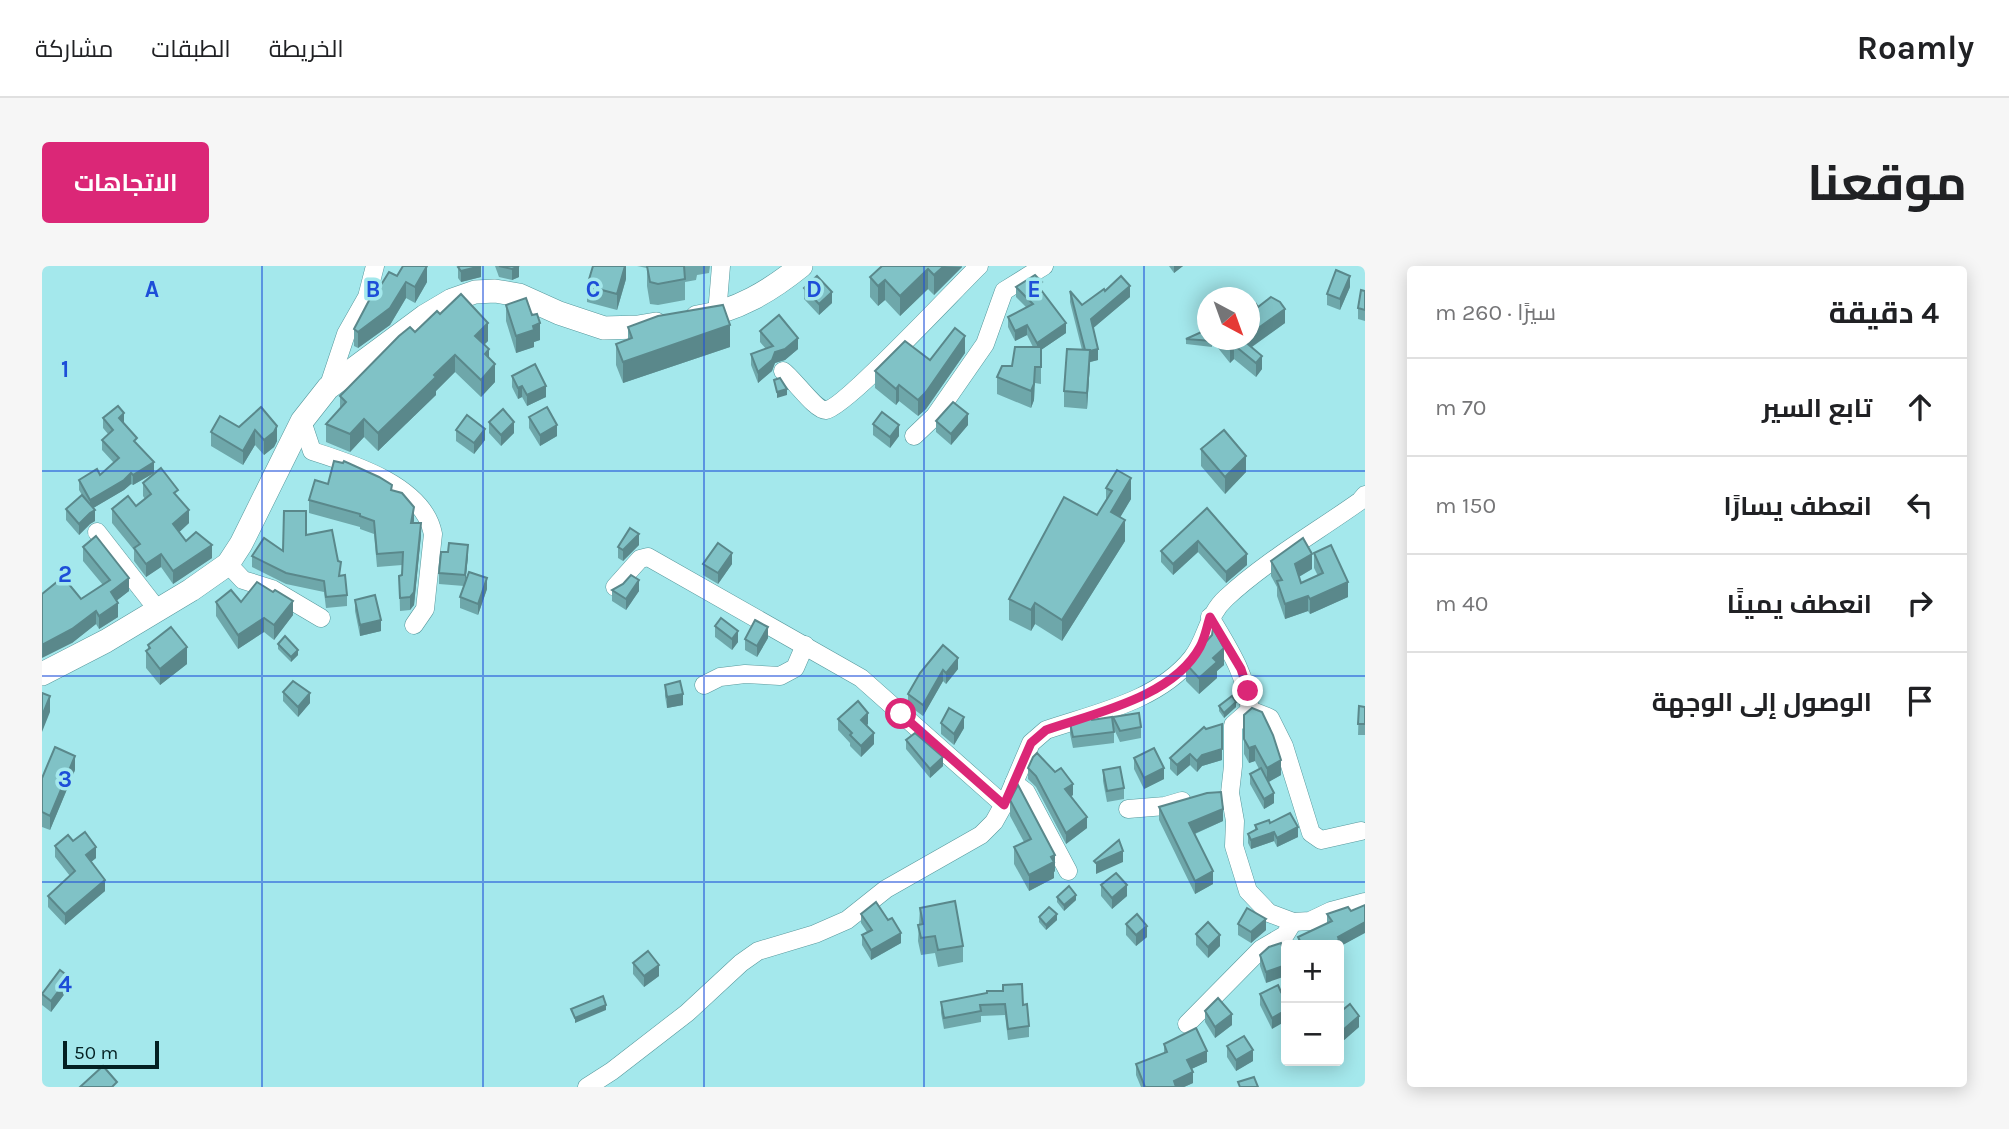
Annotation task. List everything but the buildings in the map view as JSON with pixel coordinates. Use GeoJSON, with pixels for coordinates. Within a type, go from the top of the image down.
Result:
{"type":"FeatureCollection","features":[{"type":"Feature","properties":{"kind":"main road"},"geometry":{"type":"LineString","coordinates":[[42,674],[191,590],[228,564],[241,544],[302,421],[328,388],[425,316],[452,300],[475,292],[495,290],[519,295],[559,313],[604,328],[638,327],[717,314],[758,296],[801,266]]}},
{"type":"Feature","properties":{"kind":"street"},"geometry":{"type":"LineString","coordinates":[[328,388],[346,334],[367,297],[375,266]]}},
{"type":"Feature","properties":{"kind":"street"},"geometry":{"type":"LineString","coordinates":[[717,314],[721,266]]}},
{"type":"Feature","properties":{"kind":"street"},"geometry":{"type":"LineString","coordinates":[[783,371],[793,378],[817,408],[825,410],[834,406],[859,386],[979,266]]}},
{"type":"Feature","properties":{"kind":"street"},"geometry":{"type":"LineString","coordinates":[[915,436],[935,416],[985,344],[1004,291],[1044,266]]}},
{"type":"Feature","properties":{"kind":"street"},"geometry":{"type":"LineString","coordinates":[[302,421],[312,451],[373,473],[394,485],[418,505],[431,524],[433,534],[425,609],[414,625]]}},
{"type":"Feature","properties":{"kind":"street"},"geometry":{"type":"LineString","coordinates":[[587,1087],[687,1013],[741,963],[758,951],[847,920],[886,889],[981,835],[994,822],[1004,805],[1031,743],[1046,730],[1133,699],[1163,685],[1184,668],[1200,647],[1210,617],[1223,601],[1249,578],[1350,509],[1365,495]]}},
{"type":"Feature","properties":{"kind":"street"},"geometry":{"type":"LineString","coordinates":[[97,532],[157,609]]}},
{"type":"Feature","properties":{"kind":"street"},"geometry":{"type":"LineString","coordinates":[[615,587],[640,559],[648,557],[861,678],[1004,805]]}},
{"type":"Feature","properties":{"kind":"street"},"geometry":{"type":"LineString","coordinates":[[228,564],[243,580],[272,589],[321,618]]}},
{"type":"Feature","properties":{"kind":"street"},"geometry":{"type":"LineString","coordinates":[[1210,617],[1241,669],[1248,691],[1250,710]]}},
{"type":"Feature","properties":{"kind":"street"},"geometry":{"type":"LineString","coordinates":[[704,685],[720,677],[745,674],[780,676],[795,668],[805,645]]}},
{"type":"Feature","properties":{"kind":"street"},"geometry":{"type":"LineString","coordinates":[[1128,809],[1165,806],[1217,794],[1233,766],[1233,725],[1250,710]]}},
{"type":"Feature","properties":{"kind":"street"},"geometry":{"type":"LineString","coordinates":[[1250,710],[1270,718],[1284,746],[1311,833],[1321,840],[1361,831]]}},
{"type":"Feature","properties":{"kind":"street"},"geometry":{"type":"LineString","coordinates":[[1014,783],[1026,792],[1068,871]]}},
{"type":"Feature","properties":{"kind":"street"},"geometry":{"type":"LineString","coordinates":[[1217,794],[1235,821],[1234,846],[1248,891],[1269,912],[1293,922],[1310,921],[1331,911],[1365,902]]}},
{"type":"Feature","properties":{"kind":"street"},"geometry":{"type":"LineString","coordinates":[[1186,1024],[1261,949],[1285,935],[1293,922]]}},
{"type":"Feature","properties":{"kind":"route"},"geometry":{"type":"LineString","coordinates":[[901,714],[1004,805],[1031,743],[1038,736],[1046,730],[1133,699],[1163,685],[1184,668],[1200,647],[1210,617],[1241,669],[1248,691]]}}]}
